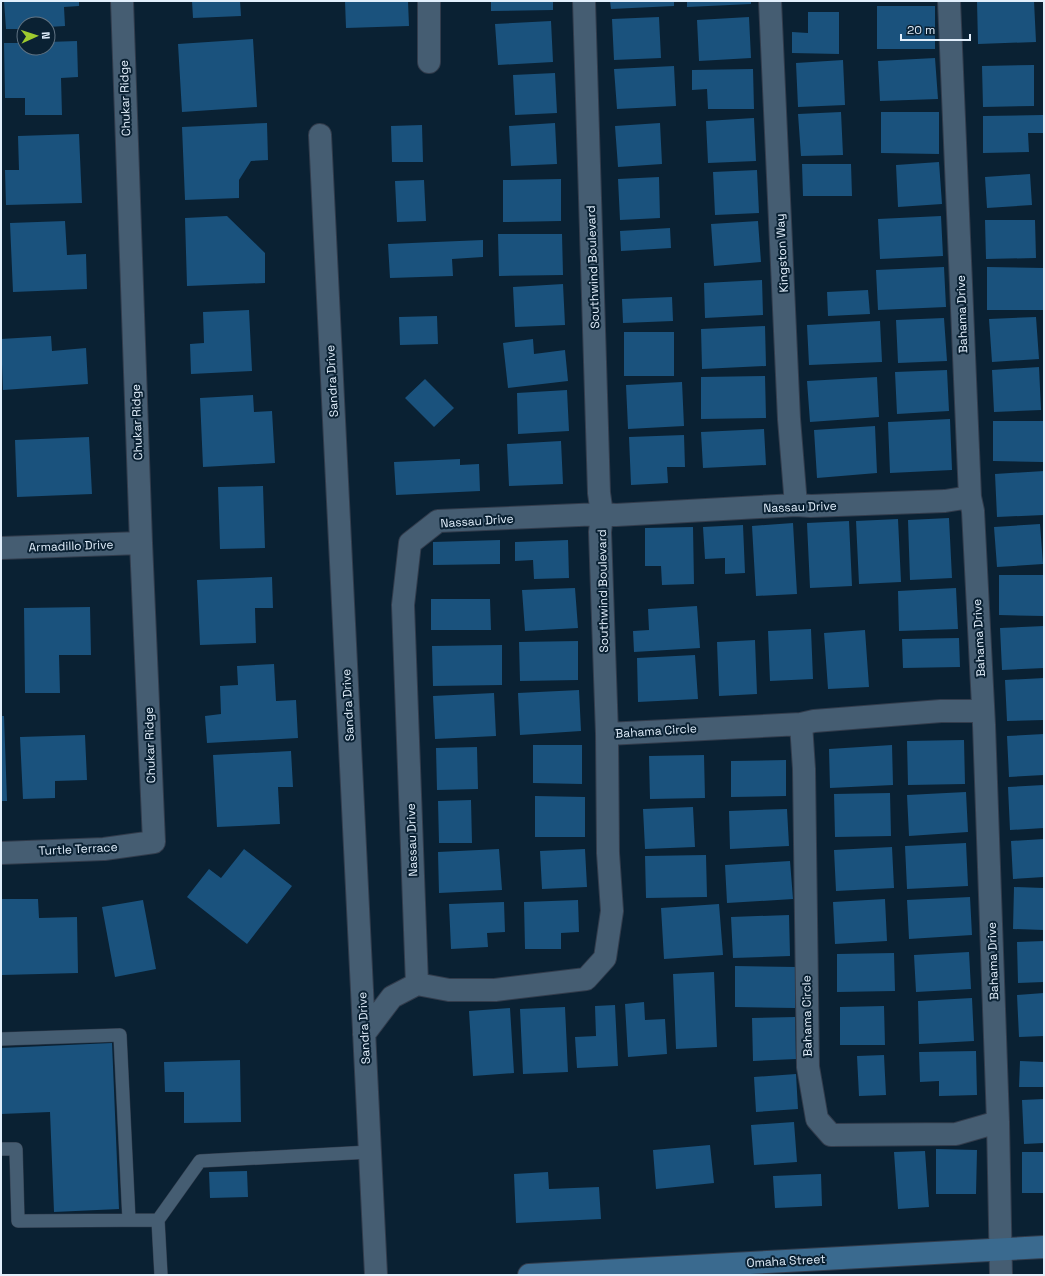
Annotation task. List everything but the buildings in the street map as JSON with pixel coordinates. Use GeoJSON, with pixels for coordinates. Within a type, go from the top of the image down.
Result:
{"type":"FeatureCollection","features":[{"type":"Feature","properties":{"kind":"main road","name":"Omaha Street"},"geometry":{"type":"LineString","coordinates":[[529,1275],[1044,1247]]}},
{"type":"Feature","properties":{"kind":"street","name":"Chukar Ridge"},"geometry":{"type":"LineString","coordinates":[[122,1],[141,543],[154,842]]}},
{"type":"Feature","properties":{"kind":"street"},"geometry":{"type":"LineString","coordinates":[[428,1],[429,62]]}},
{"type":"Feature","properties":{"kind":"street","name":"Southwind Boulevard"},"geometry":{"type":"LineString","coordinates":[[417,984],[449,990],[495,990],[586,979],[605,958],[612,911],[608,853],[607,734],[600,532],[602,514],[599,493],[584,1]]}},
{"type":"Feature","properties":{"kind":"street","name":"Kingston Way"},"geometry":{"type":"LineString","coordinates":[[770,1],[789,403],[796,505]]}},
{"type":"Feature","properties":{"kind":"street","name":"Bahama Drive"},"geometry":{"type":"LineString","coordinates":[[949,1],[970,497],[973,511],[983,711],[998,1122],[1001,1275]]}},
{"type":"Feature","properties":{"kind":"street","name":"Sandra Drive"},"geometry":{"type":"LineString","coordinates":[[320,135],[376,1275]]}},
{"type":"Feature","properties":{"kind":"street","name":"Nassau Drive"},"geometry":{"type":"LineString","coordinates":[[417,984],[404,605],[410,543],[438,521],[602,514],[616,515],[796,505],[811,506],[945,501],[970,497]]}},
{"type":"Feature","properties":{"kind":"street","name":"Armadillo Drive"},"geometry":{"type":"LineString","coordinates":[[1,548],[141,543]]}},
{"type":"Feature","properties":{"kind":"street","name":"Bahama Circle"},"geometry":{"type":"LineString","coordinates":[[607,734],[801,724],[814,720],[917,713],[983,711]]}},
{"type":"Feature","properties":{"kind":"street","name":"Bahama Circle"},"geometry":{"type":"LineString","coordinates":[[801,724],[804,777],[808,1067],[817,1119],[831,1135],[868,1136],[956,1134],[998,1122]]}},
{"type":"Feature","properties":{"kind":"street","name":"Turtle Terrace"},"geometry":{"type":"LineString","coordinates":[[1,852],[104,849],[154,842]]}},
{"type":"Feature","properties":{"kind":"street"},"geometry":{"type":"LineString","coordinates":[[364,1034],[392,997],[417,984]]}},
{"type":"Feature","properties":{"kind":"lane"},"geometry":{"type":"LineString","coordinates":[[1,1039],[120,1035],[129,1220]]}},
{"type":"Feature","properties":{"kind":"lane"},"geometry":{"type":"LineString","coordinates":[[1,1150],[16,1149],[18,1221],[158,1220]]}},
{"type":"Feature","properties":{"kind":"lane"},"geometry":{"type":"LineString","coordinates":[[161,1275],[158,1220],[200,1161],[370,1152]]}}]}
